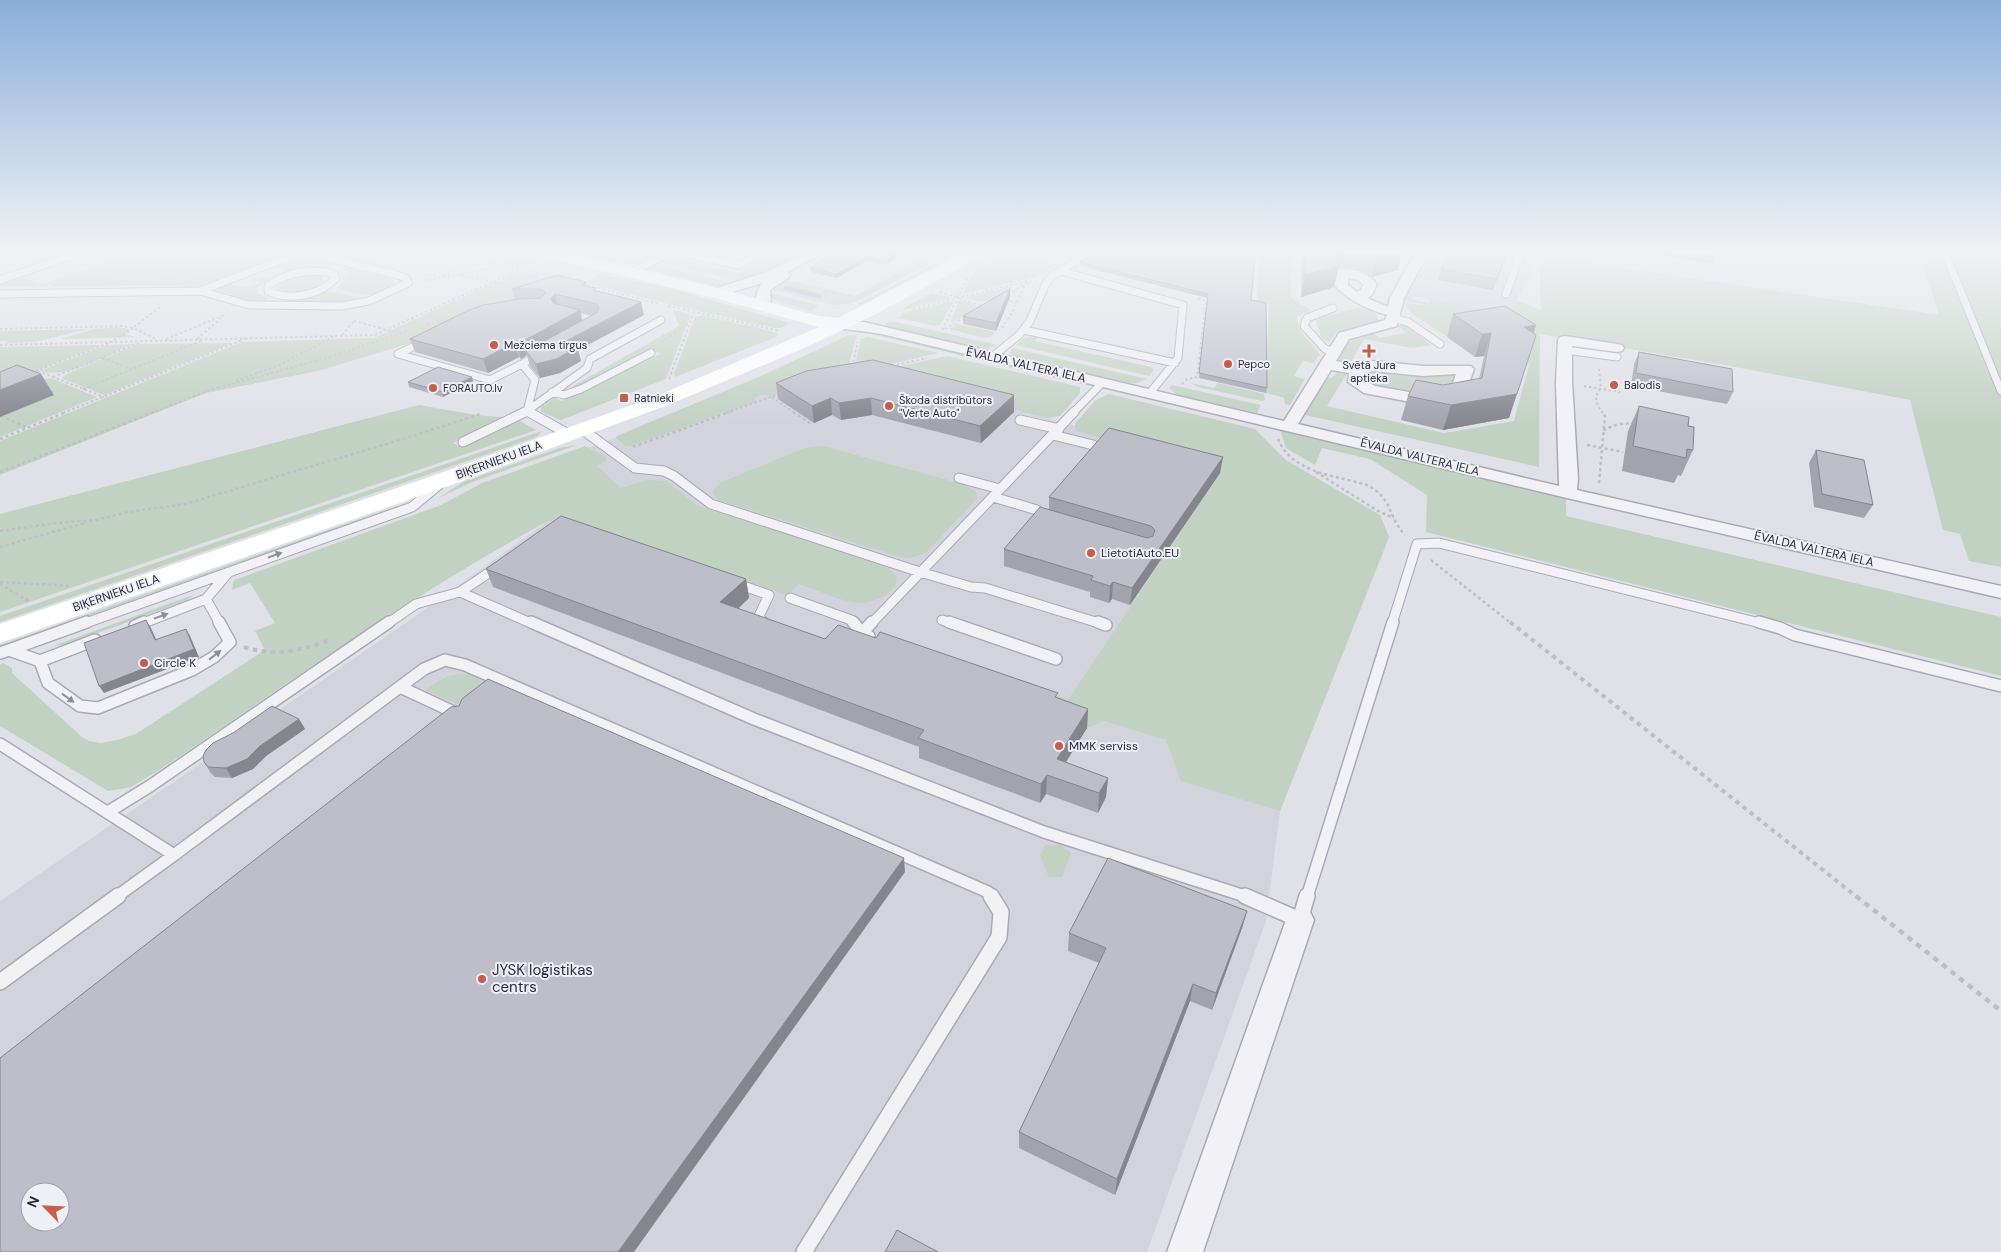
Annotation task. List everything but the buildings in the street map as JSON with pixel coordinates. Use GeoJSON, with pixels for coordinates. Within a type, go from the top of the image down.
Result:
{"type":"FeatureCollection","features":[{"type":"Feature","properties":{"kind":"main road"},"geometry":{"type":"LineString","coordinates":[[773,308],[817,321],[839,324]]}},
{"type":"Feature","properties":{"kind":"main road","name":"BIĶERNIEKU IELA"},"geometry":{"type":"LineString","coordinates":[[3,646],[661,400],[802,342],[873,308]]}},
{"type":"Feature","properties":{"kind":"street"},"geometry":{"type":"LineString","coordinates":[[1380,308],[1394,315]]}},
{"type":"Feature","properties":{"kind":"street"},"geometry":{"type":"LineString","coordinates":[[1282,431],[1344,336],[1383,327],[1392,323],[1395,308]]}},
{"type":"Feature","properties":{"kind":"street","name":"ĒVALDA VALTERA IELA"},"geometry":{"type":"LineString","coordinates":[[839,324],[876,329],[1149,394],[1282,431],[1567,493],[2001,592]]}},
{"type":"Feature","properties":{"kind":"street"},"geometry":{"type":"LineString","coordinates":[[1567,493],[1569,479],[1564,382],[1565,340],[1617,353]]}},
{"type":"Feature","properties":{"kind":"street"},"geometry":{"type":"LineString","coordinates":[[1330,358],[1357,370],[1373,366],[1423,371],[1466,369],[1456,394],[1431,401],[1370,390],[1356,382],[1357,370]]}},
{"type":"Feature","properties":{"kind":"street"},"geometry":{"type":"LineString","coordinates":[[1186,1252],[1300,920]]}},
{"type":"Feature","properties":{"kind":"lane"},"geometry":{"type":"LineString","coordinates":[[992,357],[1024,330],[1035,308]]}},
{"type":"Feature","properties":{"kind":"lane"},"geometry":{"type":"LineString","coordinates":[[1149,394],[1178,358],[1184,308]]}},
{"type":"Feature","properties":{"kind":"lane"},"geometry":{"type":"LineString","coordinates":[[1330,358],[1325,349],[1304,326],[1307,318],[1332,308]]}},
{"type":"Feature","properties":{"kind":"lane"},"geometry":{"type":"LineString","coordinates":[[1968,308],[2001,391]]}},
{"type":"Feature","properties":{"kind":"lane"},"geometry":{"type":"LineString","coordinates":[[1394,315],[1408,322],[1440,344]]}},
{"type":"Feature","properties":{"kind":"lane"},"geometry":{"type":"LineString","coordinates":[[463,442],[527,411],[587,368],[590,359],[661,320]]}},
{"type":"Feature","properties":{"kind":"lane"},"geometry":{"type":"LineString","coordinates":[[1024,330],[1175,363]]}},
{"type":"Feature","properties":{"kind":"lane"},"geometry":{"type":"LineString","coordinates":[[432,338],[398,354],[490,380],[530,359]]}},
{"type":"Feature","properties":{"kind":"lane"},"geometry":{"type":"LineString","coordinates":[[1565,350],[1597,354],[1617,353]]}},
{"type":"Feature","properties":{"kind":"lane"},"geometry":{"type":"LineString","coordinates":[[552,392],[564,395],[651,354]]}},
{"type":"Feature","properties":{"kind":"lane"},"geometry":{"type":"LineString","coordinates":[[522,364],[534,380],[527,411]]}},
{"type":"Feature","properties":{"kind":"lane"},"geometry":{"type":"LineString","coordinates":[[862,634],[1102,383]]}},
{"type":"Feature","properties":{"kind":"lane"},"geometry":{"type":"LineString","coordinates":[[527,411],[576,432],[635,468],[664,472],[674,476],[712,504],[920,572],[971,587],[985,588],[1106,625]]}},
{"type":"Feature","properties":{"kind":"lane"},"geometry":{"type":"LineString","coordinates":[[1020,420],[1093,445]]}},
{"type":"Feature","properties":{"kind":"lane"},"geometry":{"type":"LineString","coordinates":[[959,478],[1000,489]]}},
{"type":"Feature","properties":{"kind":"lane"},"geometry":{"type":"LineString","coordinates":[[3,646],[345,533],[420,506],[446,479]]}},
{"type":"Feature","properties":{"kind":"lane"},"geometry":{"type":"LineString","coordinates":[[993,497],[1037,514]]}},
{"type":"Feature","properties":{"kind":"lane"},"geometry":{"type":"LineString","coordinates":[[460,592],[754,719],[1044,832],[1243,895],[1300,920],[1418,544],[1439,543],[1780,628],[1795,635],[2001,686]]}},
{"type":"Feature","properties":{"kind":"lane"},"geometry":{"type":"LineString","coordinates":[[108,812],[150,786],[416,604],[460,592],[507,561]]}},
{"type":"Feature","properties":{"kind":"lane"},"geometry":{"type":"LineString","coordinates":[[123,630],[206,599],[230,571]]}},
{"type":"Feature","properties":{"kind":"lane"},"geometry":{"type":"LineString","coordinates":[[722,579],[769,595],[759,616],[761,622],[767,627],[776,630]]}},
{"type":"Feature","properties":{"kind":"lane"},"geometry":{"type":"LineString","coordinates":[[790,598],[851,620],[862,634],[880,640]]}},
{"type":"Feature","properties":{"kind":"lane"},"geometry":{"type":"LineString","coordinates":[[40,661],[48,683],[80,706],[98,708],[192,670],[214,656],[230,642],[206,599]]}},
{"type":"Feature","properties":{"kind":"lane"},"geometry":{"type":"LineString","coordinates":[[942,620],[1056,659]]}},
{"type":"Feature","properties":{"kind":"lane"},"geometry":{"type":"LineString","coordinates":[[3,646],[40,661],[105,637]]}},
{"type":"Feature","properties":{"kind":"lane"},"geometry":{"type":"LineString","coordinates":[[0,982],[424,669],[445,660],[465,665],[988,892],[1001,912],[999,937],[804,1252]]}},
{"type":"Feature","properties":{"kind":"lane"},"geometry":{"type":"LineString","coordinates":[[400,687],[461,715]]}},
{"type":"Feature","properties":{"kind":"lane"},"geometry":{"type":"LineString","coordinates":[[0,744],[174,855]]}},
{"type":"Feature","properties":{"kind":"path"},"geometry":{"type":"LineString","coordinates":[[28,375],[113,342],[159,308]]}},
{"type":"Feature","properties":{"kind":"path"},"geometry":{"type":"LineString","coordinates":[[680,308],[782,332]]}},
{"type":"Feature","properties":{"kind":"path"},"geometry":{"type":"LineString","coordinates":[[907,310],[914,308]]}},
{"type":"Feature","properties":{"kind":"path"},"geometry":{"type":"LineString","coordinates":[[953,308],[942,330],[968,316]]}},
{"type":"Feature","properties":{"kind":"path"},"geometry":{"type":"LineString","coordinates":[[977,311],[982,308]]}},
{"type":"Feature","properties":{"kind":"path"},"geometry":{"type":"LineString","coordinates":[[1000,330],[1014,308]]}},
{"type":"Feature","properties":{"kind":"path"},"geometry":{"type":"LineString","coordinates":[[163,340],[233,312]]}},
{"type":"Feature","properties":{"kind":"path"},"geometry":{"type":"LineString","coordinates":[[668,382],[694,312]]}},
{"type":"Feature","properties":{"kind":"path"},"geometry":{"type":"LineString","coordinates":[[197,340],[224,316]]}},
{"type":"Feature","properties":{"kind":"path"},"geometry":{"type":"LineString","coordinates":[[342,335],[358,316]]}},
{"type":"Feature","properties":{"kind":"path"},"geometry":{"type":"LineString","coordinates":[[425,326],[458,316]]}},
{"type":"Feature","properties":{"kind":"path"},"geometry":{"type":"LineString","coordinates":[[354,321],[400,334]]}},
{"type":"Feature","properties":{"kind":"path"},"geometry":{"type":"LineString","coordinates":[[651,354],[665,339],[690,323]]}},
{"type":"Feature","properties":{"kind":"path"},"geometry":{"type":"LineString","coordinates":[[0,329],[123,326],[134,328],[159,340],[0,345]]}},
{"type":"Feature","properties":{"kind":"path"},"geometry":{"type":"LineString","coordinates":[[218,388],[333,356],[408,331]]}},
{"type":"Feature","properties":{"kind":"path"},"geometry":{"type":"LineString","coordinates":[[0,472],[279,365],[335,336]]}},
{"type":"Feature","properties":{"kind":"path"},"geometry":{"type":"LineString","coordinates":[[851,375],[859,337]]}},
{"type":"Feature","properties":{"kind":"path"},"geometry":{"type":"LineString","coordinates":[[0,439],[248,338]]}},
{"type":"Feature","properties":{"kind":"path"},"geometry":{"type":"LineString","coordinates":[[84,389],[205,340]]}},
{"type":"Feature","properties":{"kind":"path"},"geometry":{"type":"LineString","coordinates":[[53,377],[145,341]]}},
{"type":"Feature","properties":{"kind":"path"},"geometry":{"type":"LineString","coordinates":[[1597,354],[1601,388],[1596,394],[1596,403],[1605,416],[1598,486]]}},
{"type":"Feature","properties":{"kind":"path"},"geometry":{"type":"LineString","coordinates":[[101,358],[131,369]]}},
{"type":"Feature","properties":{"kind":"path"},"geometry":{"type":"LineString","coordinates":[[890,366],[928,358]]}},
{"type":"Feature","properties":{"kind":"path"},"geometry":{"type":"LineString","coordinates":[[37,371],[104,396]]}},
{"type":"Feature","properties":{"kind":"path"},"geometry":{"type":"LineString","coordinates":[[40,378],[48,375]]}},
{"type":"Feature","properties":{"kind":"path"},"geometry":{"type":"LineString","coordinates":[[1564,382],[1620,392]]}},
{"type":"Feature","properties":{"kind":"path"},"geometry":{"type":"LineString","coordinates":[[629,448],[780,394]]}},
{"type":"Feature","properties":{"kind":"path"},"geometry":{"type":"LineString","coordinates":[[771,397],[811,424]]}},
{"type":"Feature","properties":{"kind":"path"},"geometry":{"type":"LineString","coordinates":[[0,547],[128,512],[185,504],[488,412]]}},
{"type":"Feature","properties":{"kind":"path"},"geometry":{"type":"LineString","coordinates":[[1,416],[28,428]]}},
{"type":"Feature","properties":{"kind":"path"},"geometry":{"type":"LineString","coordinates":[[1603,430],[1618,424],[1635,423],[1638,418]]}},
{"type":"Feature","properties":{"kind":"path"},"geometry":{"type":"LineString","coordinates":[[1282,431],[1282,451],[1292,459],[1378,511],[1395,518]]}},
{"type":"Feature","properties":{"kind":"path"},"geometry":{"type":"LineString","coordinates":[[1567,441],[1623,452]]}},
{"type":"Feature","properties":{"kind":"path"},"geometry":{"type":"LineString","coordinates":[[1312,470],[1368,485],[1382,494],[1389,501],[1402,534],[1418,544],[1430,560],[2001,1011]]}},
{"type":"Feature","properties":{"kind":"path"},"geometry":{"type":"LineString","coordinates":[[0,531],[56,523],[95,520]]}},
{"type":"Feature","properties":{"kind":"path"},"geometry":{"type":"LineString","coordinates":[[0,583],[76,587]]}},
{"type":"Feature","properties":{"kind":"path"},"geometry":{"type":"LineString","coordinates":[[0,583],[33,604]]}},
{"type":"Feature","properties":{"kind":"path"},"geometry":{"type":"LineString","coordinates":[[230,642],[261,653],[275,654],[298,650],[336,638],[368,636]]}},
{"type":"Feature","properties":{"kind":"shaded area"},"geometry":{"type":"Polygon","coordinates":[[[1479,308],[1515,308],[1514,315],[1479,308]]]}},
{"type":"Feature","properties":{"kind":"shaded area"},"geometry":{"type":"Polygon","coordinates":[[[840,361],[1075,426],[1076,431],[1220,473],[1380,515],[1389,537],[1280,811],[1266,921],[1147,1252],[0,1252],[0,901],[407,622],[548,521],[529,470],[625,434],[840,361]]]}},
{"type":"Feature","properties":{"kind":"green space"},"geometry":{"type":"Polygon","coordinates":[[[438,308],[501,308],[427,338],[318,371],[206,393],[0,475],[0,441],[242,342],[374,338],[438,308]]]}},
{"type":"Feature","properties":{"kind":"green space"},"geometry":{"type":"Polygon","coordinates":[[[687,308],[740,308],[790,323],[782,328],[773,328],[687,308]]]}},
{"type":"Feature","properties":{"kind":"green space"},"geometry":{"type":"Polygon","coordinates":[[[802,308],[815,308],[811,311],[802,308]]]}},
{"type":"Feature","properties":{"kind":"green space"},"geometry":{"type":"Polygon","coordinates":[[[922,308],[950,308],[940,325],[934,326],[899,318],[902,313],[922,308]]]}},
{"type":"Feature","properties":{"kind":"green space"},"geometry":{"type":"Polygon","coordinates":[[[956,308],[976,308],[953,322],[950,322],[956,308]]]}},
{"type":"Feature","properties":{"kind":"green space"},"geometry":{"type":"Polygon","coordinates":[[[1269,308],[1308,308],[1311,310],[1297,317],[1298,323],[1302,333],[1320,354],[1314,363],[1303,361],[1294,376],[1305,379],[1290,405],[1285,404],[1284,398],[1266,393],[1269,308]]]}},
{"type":"Feature","properties":{"kind":"green space"},"geometry":{"type":"Polygon","coordinates":[[[1354,308],[1363,308],[1374,312],[1378,317],[1378,321],[1337,332],[1329,342],[1321,337],[1316,321],[1319,318],[1354,308]]]}},
{"type":"Feature","properties":{"kind":"green space"},"geometry":{"type":"Polygon","coordinates":[[[1408,308],[1479,308],[1513,315],[1515,308],[1541,310],[1541,308],[1894,308],[1939,315],[1937,308],[2001,308],[2001,567],[1969,561],[1960,534],[1943,530],[1910,400],[1730,366],[1540,334],[1539,467],[1305,415],[1327,377],[1332,378],[1340,371],[1348,372],[1327,406],[1444,433],[1514,421],[1529,365],[1524,360],[1530,358],[1519,350],[1509,325],[1446,336],[1411,313],[1408,308]]]}},
{"type":"Feature","properties":{"kind":"green space"},"geometry":{"type":"Polygon","coordinates":[[[673,310],[688,313],[690,316],[666,379],[561,420],[541,412],[541,407],[554,398],[562,401],[662,353],[651,351],[579,387],[571,387],[679,326],[673,310]]]}},
{"type":"Feature","properties":{"kind":"green space"},"geometry":{"type":"Polygon","coordinates":[[[701,315],[778,334],[776,337],[675,377],[674,374],[695,317],[701,315]]]}},
{"type":"Feature","properties":{"kind":"green space"},"geometry":{"type":"Polygon","coordinates":[[[889,322],[998,345],[981,349],[883,326],[889,322]]]}},
{"type":"Feature","properties":{"kind":"green space"},"geometry":{"type":"Polygon","coordinates":[[[957,324],[996,332],[990,337],[984,338],[949,329],[957,324]]]}},
{"type":"Feature","properties":{"kind":"green space"},"geometry":{"type":"Polygon","coordinates":[[[1404,325],[1431,345],[1412,348],[1364,339],[1350,363],[1338,361],[1344,348],[1354,338],[1372,333],[1380,338],[1406,333],[1399,327],[1404,325]]]}},
{"type":"Feature","properties":{"kind":"green space"},"geometry":{"type":"Polygon","coordinates":[[[116,327],[130,329],[124,334],[137,337],[60,339],[94,329],[116,327]]]}},
{"type":"Feature","properties":{"kind":"green space"},"geometry":{"type":"Polygon","coordinates":[[[88,329],[35,342],[5,343],[9,341],[0,341],[0,331],[88,329]]]}},
{"type":"Feature","properties":{"kind":"green space"},"geometry":{"type":"Polygon","coordinates":[[[874,333],[1061,377],[1076,383],[871,334],[874,333]]]}},
{"type":"Feature","properties":{"kind":"green space"},"geometry":{"type":"Polygon","coordinates":[[[849,335],[857,335],[847,372],[804,383],[770,396],[763,394],[754,399],[757,401],[631,446],[626,446],[616,437],[761,376],[849,335]]]}},
{"type":"Feature","properties":{"kind":"green space"},"geometry":{"type":"Polygon","coordinates":[[[1033,336],[1038,337],[1035,341],[1151,367],[1154,370],[1149,376],[1016,345],[1023,339],[1033,336]]]}},
{"type":"Feature","properties":{"kind":"green space"},"geometry":{"type":"Polygon","coordinates":[[[868,337],[939,353],[857,372],[854,370],[861,339],[868,337]]]}},
{"type":"Feature","properties":{"kind":"green space"},"geometry":{"type":"Polygon","coordinates":[[[233,343],[104,395],[61,378],[138,344],[233,343]]]}},
{"type":"Feature","properties":{"kind":"green space"},"geometry":{"type":"Polygon","coordinates":[[[133,344],[74,369],[50,373],[40,371],[106,345],[133,344]]]}},
{"type":"Feature","properties":{"kind":"green space"},"geometry":{"type":"Polygon","coordinates":[[[102,345],[19,377],[0,371],[0,347],[102,345]]]}},
{"type":"Feature","properties":{"kind":"green space"},"geometry":{"type":"Polygon","coordinates":[[[1012,348],[1147,379],[1137,383],[1128,383],[1013,356],[1010,353],[1012,348]]]}},
{"type":"Feature","properties":{"kind":"green space"},"geometry":{"type":"Polygon","coordinates":[[[947,356],[1080,387],[1080,393],[1060,416],[1047,418],[869,373],[947,356]]]}},
{"type":"Feature","properties":{"kind":"green space"},"geometry":{"type":"Polygon","coordinates":[[[1371,370],[1427,377],[1448,373],[1458,375],[1449,392],[1429,399],[1373,388],[1365,379],[1371,370]]]}},
{"type":"Feature","properties":{"kind":"green space"},"geometry":{"type":"Polygon","coordinates":[[[51,378],[97,397],[0,437],[0,416],[38,380],[51,378]]]}},
{"type":"Feature","properties":{"kind":"green space"},"geometry":{"type":"Polygon","coordinates":[[[1191,383],[1214,388],[1218,383],[1264,394],[1265,400],[1262,401],[1198,387],[1191,383]]]}},
{"type":"Feature","properties":{"kind":"green space"},"geometry":{"type":"Polygon","coordinates":[[[1172,385],[1261,405],[1257,413],[1177,395],[1169,388],[1172,385]]]}},
{"type":"Feature","properties":{"kind":"green space"},"geometry":{"type":"Polygon","coordinates":[[[1109,394],[1255,429],[1286,460],[1380,515],[1389,537],[1280,811],[1181,781],[1166,740],[1104,721],[1087,728],[930,651],[1068,700],[1220,473],[1076,431],[1076,422],[1096,400],[1109,394]]]}},
{"type":"Feature","properties":{"kind":"green space"},"geometry":{"type":"Polygon","coordinates":[[[419,405],[476,415],[510,418],[453,443],[459,446],[518,420],[536,430],[0,612],[0,514],[419,405]]]}},
{"type":"Feature","properties":{"kind":"green space"},"geometry":{"type":"Polygon","coordinates":[[[1263,425],[1566,496],[1566,516],[2001,617],[2001,676],[1426,532],[1427,495],[1370,459],[1322,448],[1315,465],[1286,448],[1281,432],[1263,425]]]}},
{"type":"Feature","properties":{"kind":"green space"},"geometry":{"type":"Polygon","coordinates":[[[542,431],[538,436],[531,439],[0,622],[0,616],[542,431]]]}},
{"type":"Feature","properties":{"kind":"green space"},"geometry":{"type":"Polygon","coordinates":[[[577,445],[475,481],[438,498],[465,481],[559,448],[577,445]]]}},
{"type":"Feature","properties":{"kind":"green space"},"geometry":{"type":"Polygon","coordinates":[[[585,446],[606,457],[606,461],[597,466],[621,488],[647,480],[666,481],[698,506],[886,567],[894,573],[897,579],[895,586],[883,596],[866,603],[843,600],[799,584],[787,595],[569,519],[548,521],[497,549],[399,610],[158,771],[131,787],[108,791],[0,726],[0,665],[3,663],[12,668],[12,673],[82,737],[89,741],[101,743],[136,734],[265,650],[255,631],[275,623],[250,583],[232,590],[235,580],[441,505],[482,483],[585,446]]]}},
{"type":"Feature","properties":{"kind":"green space"},"geometry":{"type":"Polygon","coordinates":[[[823,446],[966,485],[976,492],[977,498],[928,551],[915,557],[903,558],[719,500],[713,493],[715,488],[722,482],[805,448],[823,446]]]}},
{"type":"Feature","properties":{"kind":"green space"},"geometry":{"type":"Polygon","coordinates":[[[397,506],[399,507],[0,647],[0,645],[397,506]]]}},
{"type":"Feature","properties":{"kind":"green space"},"geometry":{"type":"Polygon","coordinates":[[[196,594],[185,601],[68,644],[53,646],[196,594]]]}},
{"type":"Feature","properties":{"kind":"green space"},"geometry":{"type":"Polygon","coordinates":[[[469,675],[499,689],[468,709],[425,690],[448,676],[469,675]]]}},
{"type":"Feature","properties":{"kind":"green space"},"geometry":{"type":"Polygon","coordinates":[[[1059,844],[1071,853],[1062,877],[1049,877],[1040,855],[1045,846],[1059,844]]]}},
{"type":"Feature","properties":{"kind":"place","name":"Mežciema tirgus"},"geometry":{"type":"Point","coordinates":[494,345]}},
{"type":"Feature","properties":{"kind":"place","name":"Svētā Jura aptieka"},"geometry":{"type":"Point","coordinates":[1369,351]}},
{"type":"Feature","properties":{"kind":"place","name":"Pepco"},"geometry":{"type":"Point","coordinates":[1228,364]}},
{"type":"Feature","properties":{"kind":"place","name":"Balodis"},"geometry":{"type":"Point","coordinates":[1614,385]}},
{"type":"Feature","properties":{"kind":"place","name":"FORAUTO.lv"},"geometry":{"type":"Point","coordinates":[433,388]}},
{"type":"Feature","properties":{"kind":"place","name":"Ratnieki"},"geometry":{"type":"Point","coordinates":[624,398]}},
{"type":"Feature","properties":{"kind":"place","name":"Škoda distribūtors \"Verte Auto\""},"geometry":{"type":"Point","coordinates":[889,406]}},
{"type":"Feature","properties":{"kind":"place","name":"LietotiAuto.EU"},"geometry":{"type":"Point","coordinates":[1091,553]}},
{"type":"Feature","properties":{"kind":"place","name":"Circle K"},"geometry":{"type":"Point","coordinates":[144,663]}},
{"type":"Feature","properties":{"kind":"place","name":"MMK serviss"},"geometry":{"type":"Point","coordinates":[1059,746]}},
{"type":"Feature","properties":{"kind":"place","name":"JYSK loģistikas centrs"},"geometry":{"type":"Point","coordinates":[482,979]}}]}
